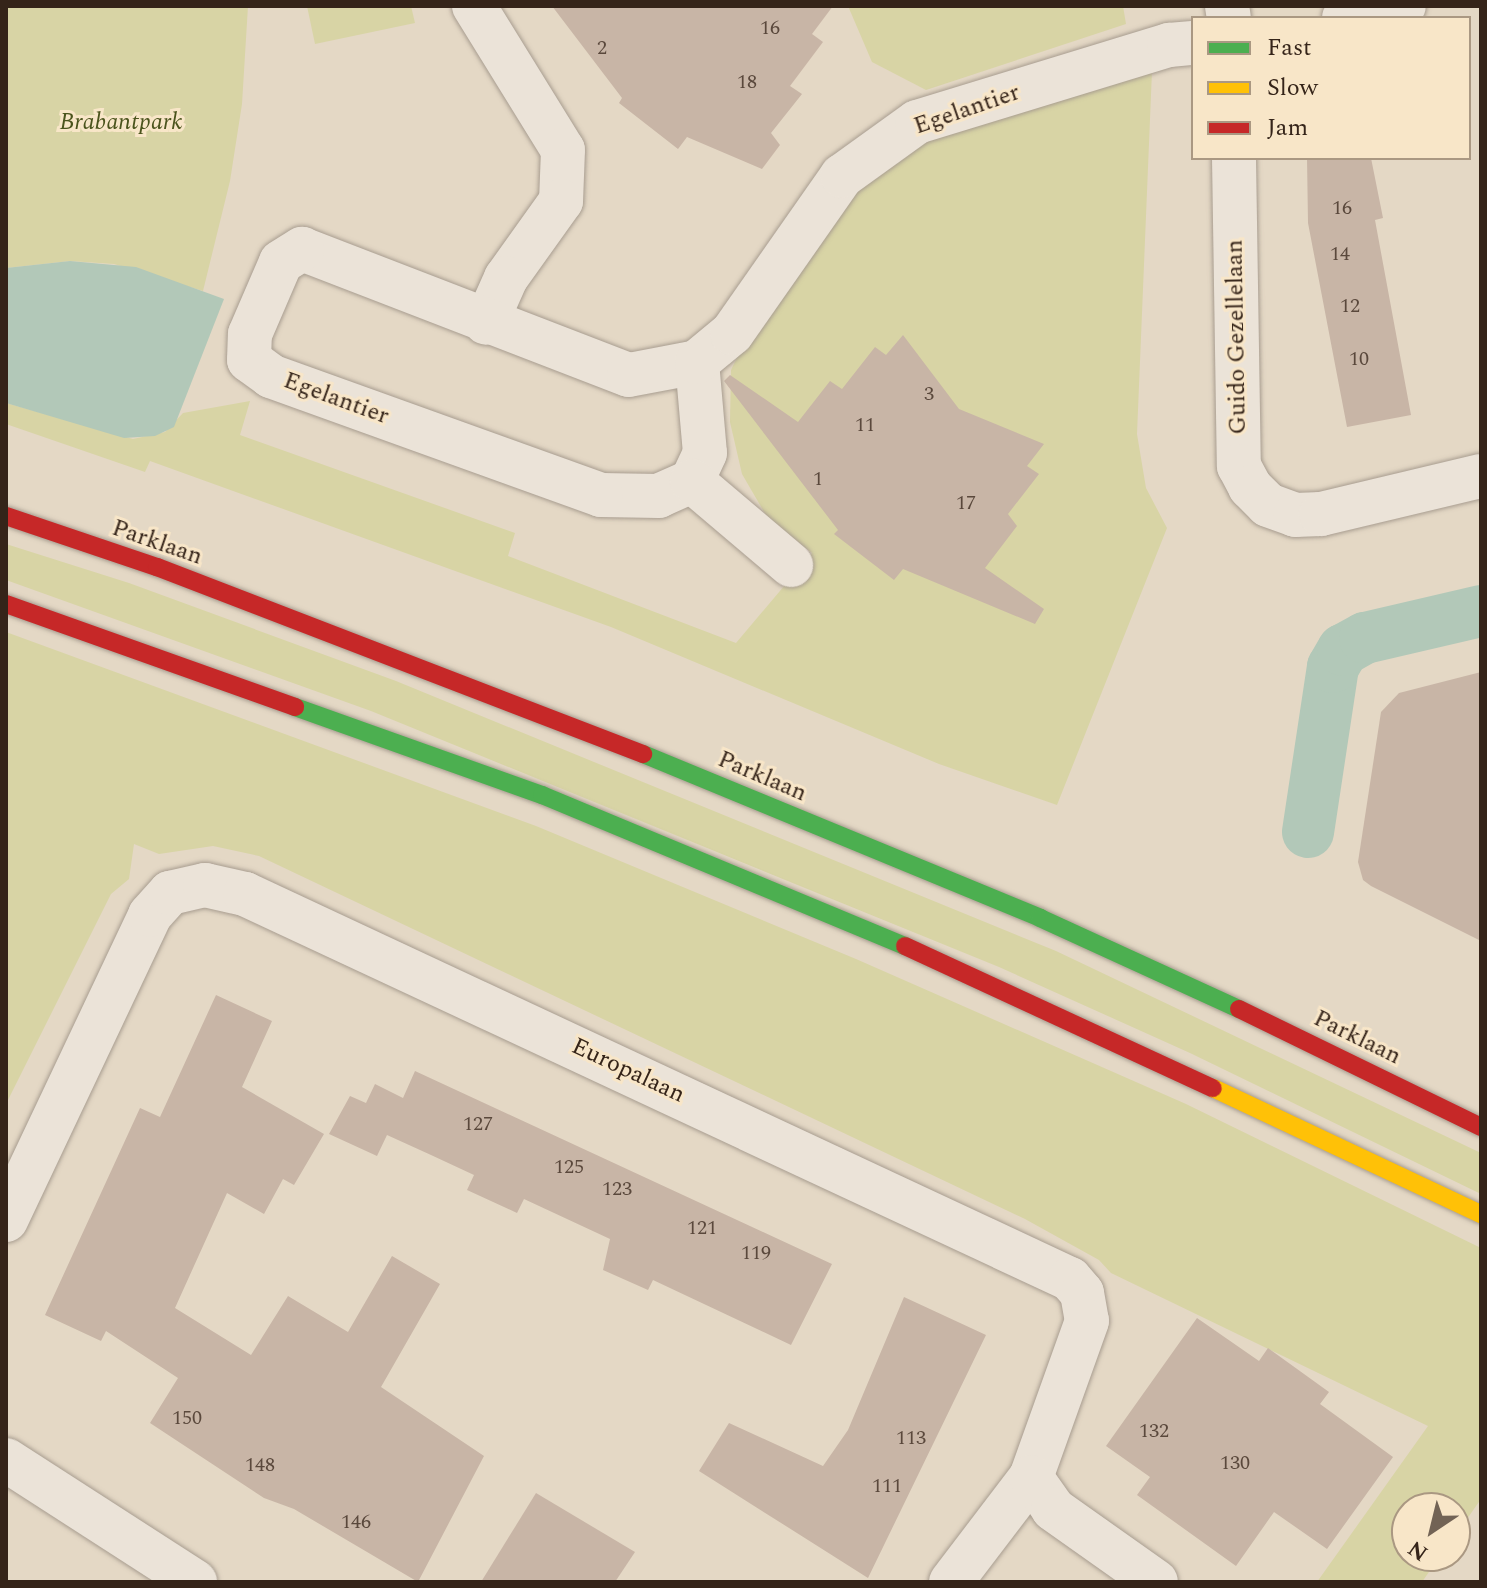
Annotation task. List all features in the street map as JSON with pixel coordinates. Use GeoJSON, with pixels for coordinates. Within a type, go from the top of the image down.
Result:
{"type":"FeatureCollection","features":[{"type":"Feature","properties":{"kind":"street"},"geometry":{"type":"LineString","coordinates":[[474,6],[563,150],[561,201],[506,278],[486,323]]}},
{"type":"Feature","properties":{"kind":"street"},"geometry":{"type":"LineString","coordinates":[[1354,16],[1404,6]]}},
{"type":"Feature","properties":{"kind":"street","name":"Egelantier"},"geometry":{"type":"LineString","coordinates":[[692,481],[659,496],[601,495],[271,376],[249,360],[250,334],[281,262],[302,249],[486,323],[629,375],[697,362],[732,333],[842,176],[917,122],[1169,45],[1191,43]]}},
{"type":"Feature","properties":{"kind":"street","name":"Guido Gezellelaan"},"geometry":{"type":"LineString","coordinates":[[1234,160],[1239,466],[1268,505],[1295,515],[1321,514],[1481,476]]}},
{"type":"Feature","properties":{"kind":"street"},"geometry":{"type":"LineString","coordinates":[[697,362],[705,453],[692,481],[791,565]]}},
{"type":"Feature","properties":{"kind":"street","name":"Parklaan"},"geometry":{"type":"LineString","coordinates":[[6,516],[157,567],[572,724],[1040,918],[1314,1043],[1481,1127]]}},
{"type":"Feature","properties":{"kind":"street"},"geometry":{"type":"LineString","coordinates":[[6,604],[542,795],[945,963],[1481,1214]]}},
{"type":"Feature","properties":{"kind":"street","name":"Europalaan"},"geometry":{"type":"LineString","coordinates":[[6,1220],[150,915],[170,893],[205,885],[245,894],[1070,1279],[1082,1293],[1087,1321],[1031,1477],[951,1582]]}},
{"type":"Feature","properties":{"kind":"street"},"geometry":{"type":"LineString","coordinates":[[6,1460],[195,1582]]}},
{"type":"Feature","properties":{"kind":"street"},"geometry":{"type":"LineString","coordinates":[[1031,1477],[1053,1509],[1156,1582]]}},
{"type":"Feature","properties":{"kind":"green space","name":"Brabantpark"},"geometry":{"type":"Polygon","coordinates":[[[6,6],[248,6],[242,104],[230,181],[203,291],[114,264],[70,261],[6,268],[6,6]]]}},
{"type":"Feature","properties":{"kind":"green space"},"geometry":{"type":"Polygon","coordinates":[[[307,6],[411,6],[415,23],[315,44],[307,6]]]}},
{"type":"Feature","properties":{"kind":"green space"},"geometry":{"type":"Polygon","coordinates":[[[848,6],[1123,6],[1126,24],[926,90],[872,62],[848,6]]]}},
{"type":"Feature","properties":{"kind":"green space"},"geometry":{"type":"Polygon","coordinates":[[[1152,71],[1137,434],[1146,488],[1167,528],[1057,805],[939,764],[611,627],[150,461],[145,472],[6,424],[6,403],[133,439],[165,432],[183,413],[250,401],[240,435],[515,533],[508,556],[736,643],[812,553],[767,517],[742,474],[730,422],[731,370],[754,322],[836,201],[895,151],[1152,71]]]}},
{"type":"Feature","properties":{"kind":"green space"},"geometry":{"type":"Polygon","coordinates":[[[6,544],[129,583],[396,681],[1056,951],[1481,1153],[1481,1194],[1190,1053],[999,967],[371,711],[6,580],[6,544]]]}},
{"type":"Feature","properties":{"kind":"green space"},"geometry":{"type":"Polygon","coordinates":[[[6,632],[536,826],[856,959],[1186,1104],[1481,1248],[1481,1499],[1471,1513],[1471,1492],[1391,1492],[1391,1572],[1429,1572],[1422,1582],[1317,1582],[1428,1426],[1111,1273],[1099,1260],[1025,1219],[259,856],[213,846],[159,854],[134,844],[129,879],[111,894],[6,1104],[6,632]]]}},
{"type":"Feature","properties":{"kind":"shaded area"},"geometry":{"type":"Polygon","coordinates":[[[70,261],[136,267],[224,299],[174,427],[155,436],[124,438],[6,403],[6,268],[70,261]]]}},
{"type":"Feature","properties":{"kind":"building"},"geometry":{"type":"Polygon","coordinates":[[[552,6],[833,6],[812,34],[823,42],[790,86],[802,94],[771,133],[780,145],[762,169],[687,137],[678,149],[619,103],[622,98],[552,6]]]}},
{"type":"Feature","properties":{"kind":"building"},"geometry":{"type":"Polygon","coordinates":[[[1307,160],[1371,160],[1383,218],[1375,220],[1411,415],[1347,427],[1308,223],[1307,160]]]}},
{"type":"Feature","properties":{"kind":"building"},"geometry":{"type":"Polygon","coordinates":[[[903,335],[959,409],[1044,444],[1027,466],[1039,474],[1008,514],[1017,526],[985,568],[1044,609],[1035,624],[903,569],[894,580],[834,534],[838,530],[724,381],[730,375],[798,422],[830,381],[842,389],[875,347],[886,355],[903,335]]]}},
{"type":"Feature","properties":{"kind":"building"},"geometry":{"type":"Polygon","coordinates":[[[1481,672],[1481,941],[1371,886],[1363,880],[1358,862],[1381,712],[1399,693],[1481,672]]]}},
{"type":"Feature","properties":{"kind":"building"},"geometry":{"type":"Polygon","coordinates":[[[216,995],[272,1021],[242,1087],[324,1134],[294,1185],[283,1179],[264,1214],[227,1193],[175,1308],[251,1355],[288,1296],[348,1332],[392,1256],[440,1284],[381,1387],[484,1456],[418,1582],[294,1509],[264,1498],[150,1423],[178,1378],[106,1331],[101,1341],[45,1315],[140,1108],[160,1117],[216,995]]]}},
{"type":"Feature","properties":{"kind":"building"},"geometry":{"type":"Polygon","coordinates":[[[415,1071],[832,1264],[791,1345],[653,1280],[648,1290],[603,1270],[610,1239],[524,1199],[517,1213],[467,1190],[474,1175],[431,1155],[387,1135],[377,1156],[329,1134],[350,1096],[366,1103],[375,1084],[403,1098],[415,1071]]]}},
{"type":"Feature","properties":{"kind":"building"},"geometry":{"type":"Polygon","coordinates":[[[904,1297],[986,1335],[868,1578],[699,1471],[729,1423],[823,1466],[848,1430],[904,1297]]]}},
{"type":"Feature","properties":{"kind":"building"},"geometry":{"type":"Polygon","coordinates":[[[1197,1318],[1259,1361],[1268,1348],[1329,1392],[1320,1404],[1393,1457],[1327,1549],[1274,1512],[1236,1566],[1137,1495],[1150,1477],[1106,1446],[1197,1318]]]}},
{"type":"Feature","properties":{"kind":"building"},"geometry":{"type":"Polygon","coordinates":[[[536,1493],[635,1552],[615,1582],[481,1582],[536,1493]]]}},
{"type":"Feature","properties":{"kind":"waterway"},"geometry":{"type":"LineString","coordinates":[[1308,832],[1333,667],[1343,650],[1365,638],[1481,611]]}},
{"type":"Feature","properties":{"kind":"traffic: fast"},"geometry":{"type":"LineString","coordinates":[[295,707],[542,795],[905,946]]}},
{"type":"Feature","properties":{"kind":"traffic: fast"},"geometry":{"type":"LineString","coordinates":[[643,754],[1040,918],[1239,1009]]}},
{"type":"Feature","properties":{"kind":"traffic: slow"},"geometry":{"type":"LineString","coordinates":[[1213,1088],[1481,1214]]}},
{"type":"Feature","properties":{"kind":"traffic: jam"},"geometry":{"type":"LineString","coordinates":[[6,516],[157,567],[643,754]]}},
{"type":"Feature","properties":{"kind":"traffic: jam"},"geometry":{"type":"LineString","coordinates":[[6,604],[295,707]]}},
{"type":"Feature","properties":{"kind":"traffic: jam"},"geometry":{"type":"LineString","coordinates":[[905,946],[1213,1088]]}},
{"type":"Feature","properties":{"kind":"traffic: jam"},"geometry":{"type":"LineString","coordinates":[[1239,1009],[1481,1127]]}}]}
